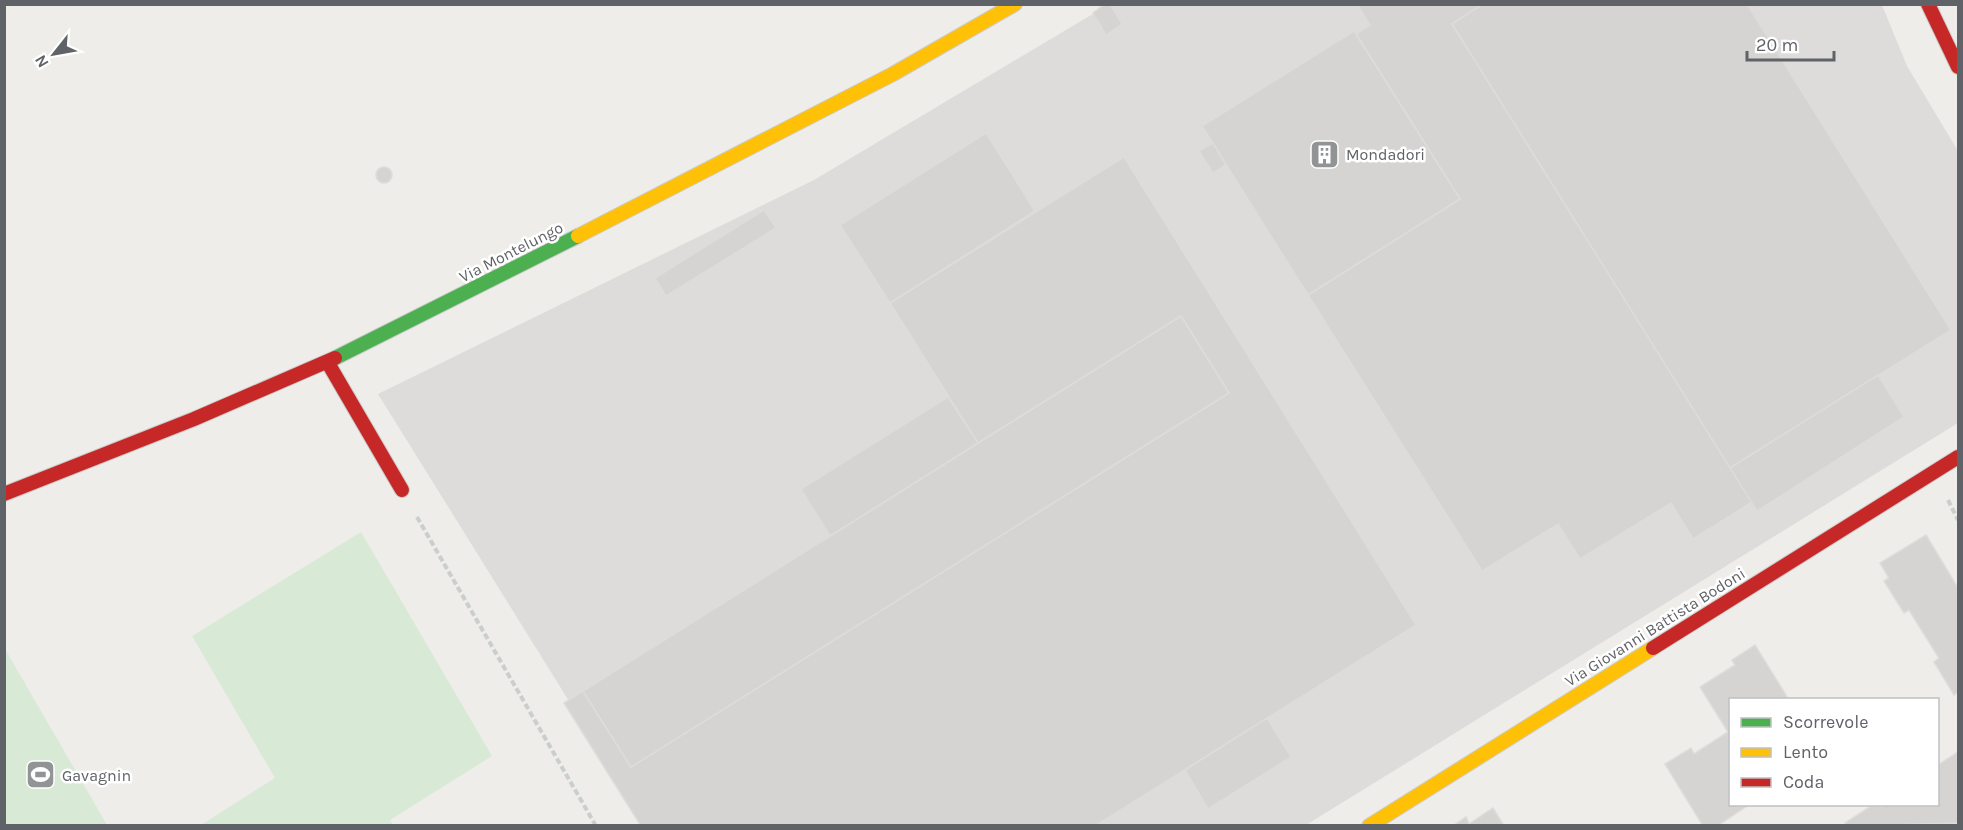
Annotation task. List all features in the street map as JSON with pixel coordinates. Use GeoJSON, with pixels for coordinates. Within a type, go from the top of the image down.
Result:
{"type":"FeatureCollection","features":[{"type":"Feature","properties":{"kind":"street","name":"Via Montelungo"},"geometry":{"type":"LineString","coordinates":[[4,494],[173,428],[328,363],[893,74],[1015,4]]}},
{"type":"Feature","properties":{"kind":"street"},"geometry":{"type":"LineString","coordinates":[[1928,4],[1941,36],[1959,67]]}},
{"type":"Feature","properties":{"kind":"street"},"geometry":{"type":"LineString","coordinates":[[328,363],[402,490]]}},
{"type":"Feature","properties":{"kind":"street","name":"Via Giovanni Battista Bodoni"},"geometry":{"type":"LineString","coordinates":[[1369,825],[1959,457]]}},
{"type":"Feature","properties":{"kind":"path"},"geometry":{"type":"LineString","coordinates":[[402,490],[596,825]]}},
{"type":"Feature","properties":{"kind":"shaded area"},"geometry":{"type":"Polygon","coordinates":[[[1108,5],[1882,5],[1907,66],[1958,151],[1958,423],[1306,825],[646,825],[378,394],[814,180],[1108,5]]]}},
{"type":"Feature","properties":{"kind":"green space"},"geometry":{"type":"Polygon","coordinates":[[[361,532],[492,756],[390,820],[393,825],[201,825],[275,778],[192,636],[361,532]]]}},
{"type":"Feature","properties":{"kind":"green space","name":"Gavagnin"},"geometry":{"type":"Polygon","coordinates":[[[5,649],[107,825],[5,825],[5,649]]]}},
{"type":"Feature","properties":{"kind":"building"},"geometry":{"type":"Polygon","coordinates":[[[1105,4],[1110,4],[1122,24],[1106,35],[1093,13],[1105,4]]]}},
{"type":"Feature","properties":{"kind":"building"},"geometry":{"type":"Polygon","coordinates":[[[1357,4],[1483,4],[1452,24],[1752,502],[1693,539],[1671,503],[1580,559],[1558,524],[1482,571],[1308,295],[1460,199],[1356,34],[1370,25],[1357,4]]]}},
{"type":"Feature","properties":{"kind":"building"},"geometry":{"type":"Polygon","coordinates":[[[1483,4],[1747,4],[1951,330],[1730,468],[1452,24],[1483,4]]]}},
{"type":"Feature","properties":{"kind":"building","name":"Mondadori"},"geometry":{"type":"Polygon","coordinates":[[[1354,31],[1460,199],[1308,295],[1202,126],[1354,31]]]}},
{"type":"Feature","properties":{"kind":"building"},"geometry":{"type":"Polygon","coordinates":[[[986,133],[1035,211],[890,303],[840,225],[986,133]]]}},
{"type":"Feature","properties":{"kind":"building"},"geometry":{"type":"Polygon","coordinates":[[[1213,143],[1226,165],[1213,173],[1199,151],[1213,143]]]}},
{"type":"Feature","properties":{"kind":"building"},"geometry":{"type":"Polygon","coordinates":[[[1124,157],[1416,625],[1095,826],[641,826],[564,703],[583,691],[631,767],[1229,393],[1181,316],[978,443],[890,303],[1124,157]]]}},
{"type":"Feature","properties":{"kind":"building"},"geometry":{"type":"Polygon","coordinates":[[[381,167],[387,167],[392,175],[390,181],[381,183],[376,178],[376,172],[381,167]]]}},
{"type":"Feature","properties":{"kind":"building"},"geometry":{"type":"Polygon","coordinates":[[[764,210],[776,228],[666,296],[655,278],[764,210]]]}},
{"type":"Feature","properties":{"kind":"building"},"geometry":{"type":"Polygon","coordinates":[[[1181,316],[1229,393],[631,767],[583,691],[1181,316]]]}},
{"type":"Feature","properties":{"kind":"building"},"geometry":{"type":"Polygon","coordinates":[[[1878,375],[1904,417],[1757,511],[1730,468],[1878,375]]]}},
{"type":"Feature","properties":{"kind":"building"},"geometry":{"type":"Polygon","coordinates":[[[948,397],[978,443],[830,536],[801,489],[948,397]]]}},
{"type":"Feature","properties":{"kind":"building"},"geometry":{"type":"Polygon","coordinates":[[[1926,535],[1958,588],[1958,692],[1954,695],[1934,662],[1939,658],[1909,610],[1904,613],[1884,581],[1889,578],[1880,563],[1926,535]]]}},
{"type":"Feature","properties":{"kind":"building"},"geometry":{"type":"Polygon","coordinates":[[[1755,645],[1788,698],[1729,698],[1729,806],[1747,806],[1717,826],[1703,826],[1665,764],[1691,748],[1694,754],[1728,732],[1700,687],[1735,665],[1732,660],[1755,645]]]}},
{"type":"Feature","properties":{"kind":"building"},"geometry":{"type":"Polygon","coordinates":[[[1267,718],[1291,757],[1208,809],[1185,770],[1267,718]]]}},
{"type":"Feature","properties":{"kind":"building"},"geometry":{"type":"Polygon","coordinates":[[[1958,752],[1958,823],[1847,826],[1845,823],[1871,806],[1939,806],[1939,764],[1958,752]]]}},
{"type":"Feature","properties":{"kind":"building"},"geometry":{"type":"Polygon","coordinates":[[[1493,808],[1504,826],[1453,826],[1466,817],[1469,824],[1493,808]]]}},
{"type":"Feature","properties":{"kind":"traffic: fast"},"geometry":{"type":"LineString","coordinates":[[335,358],[578,236]]}},
{"type":"Feature","properties":{"kind":"traffic: slow"},"geometry":{"type":"LineString","coordinates":[[578,236],[893,74],[1015,4]]}},
{"type":"Feature","properties":{"kind":"traffic: slow"},"geometry":{"type":"LineString","coordinates":[[1369,826],[1653,648]]}},
{"type":"Feature","properties":{"kind":"traffic: jam"},"geometry":{"type":"LineString","coordinates":[[1928,4],[1958,67]]}},
{"type":"Feature","properties":{"kind":"traffic: jam"},"geometry":{"type":"LineString","coordinates":[[4,494],[194,419],[335,358]]}},
{"type":"Feature","properties":{"kind":"traffic: jam"},"geometry":{"type":"LineString","coordinates":[[328,363],[402,490]]}},
{"type":"Feature","properties":{"kind":"traffic: jam"},"geometry":{"type":"LineString","coordinates":[[1653,648],[1958,457]]}},
{"type":"Feature","properties":{"kind":"place","name":"Mondadori"},"geometry":{"type":"Point","coordinates":[1325,154]}},
{"type":"Feature","properties":{"kind":"place","name":"Gavagnin"},"geometry":{"type":"Point","coordinates":[41,775]}}]}
